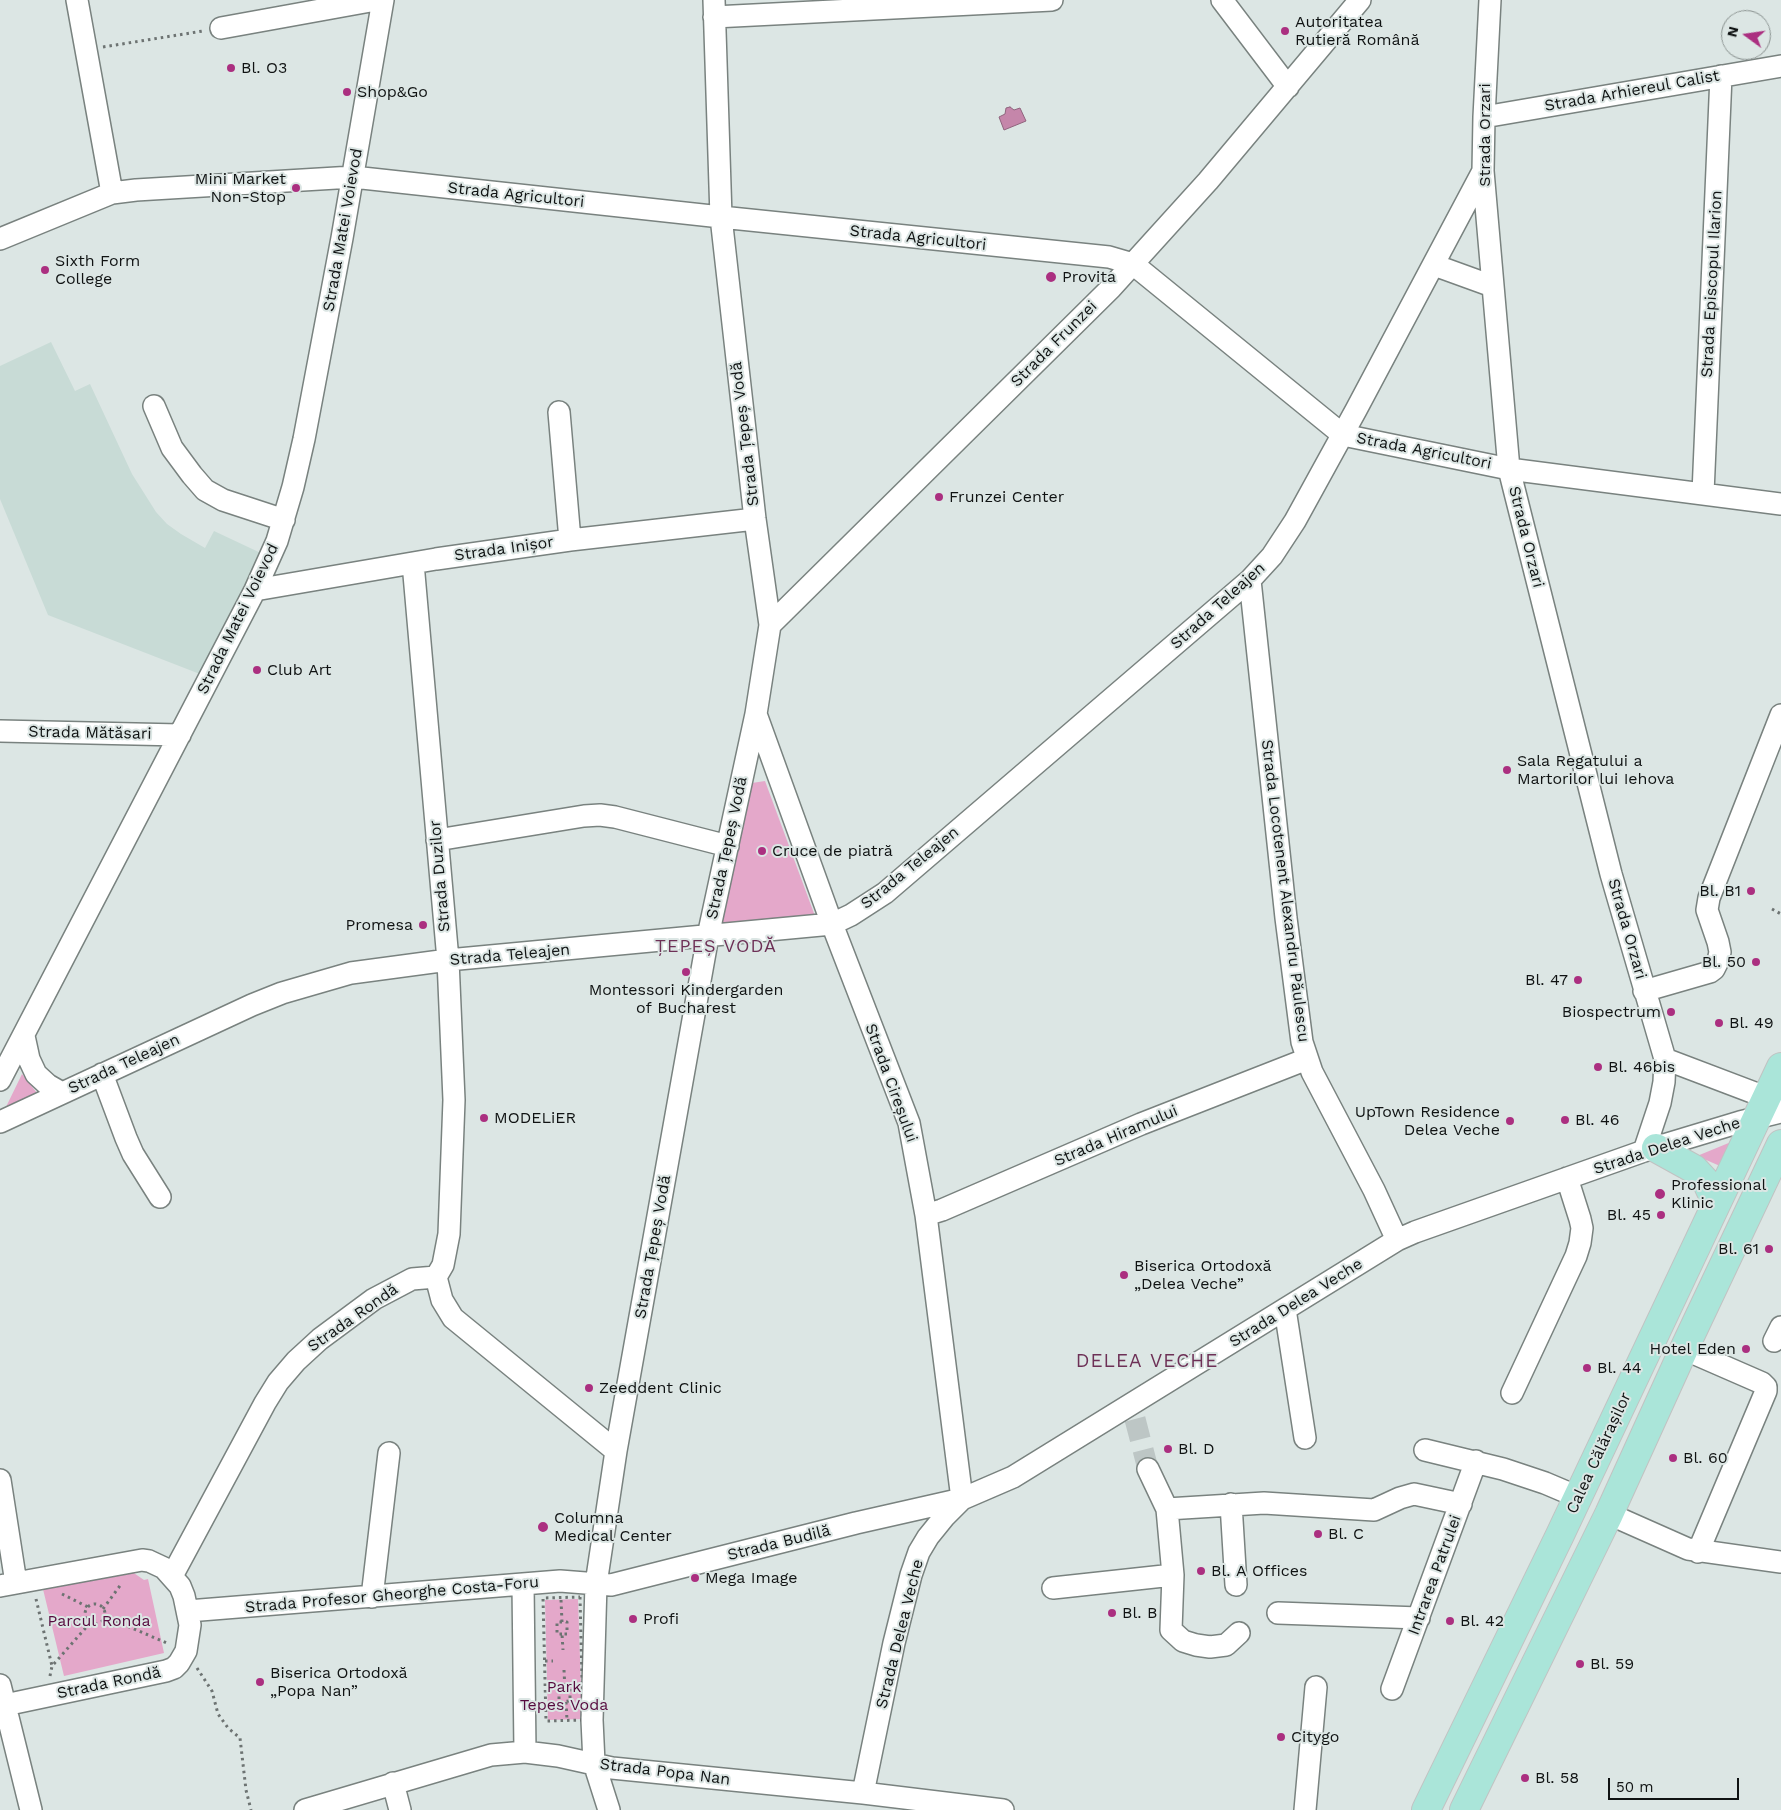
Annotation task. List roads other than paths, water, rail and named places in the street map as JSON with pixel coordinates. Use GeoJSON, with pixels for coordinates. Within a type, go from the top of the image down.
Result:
{"type":"FeatureCollection","features":[{"type":"Feature","properties":{"kind":"main road","name":"Calea Călărașilor"},"geometry":{"type":"LineString","coordinates":[[1426,1810],[1578,1497],[1716,1202],[1771,1108],[1781,1067]]}},
{"type":"Feature","properties":{"kind":"main road","name":"Calea Călărașilor"},"geometry":{"type":"LineString","coordinates":[[1464,1810],[1609,1514],[1684,1349],[1781,1144]]}},
{"type":"Feature","properties":{"kind":"main road"},"geometry":{"type":"LineString","coordinates":[[1650,1150],[1694,1169],[1706,1183],[1716,1202]]}},
{"type":"Feature","properties":{"kind":"street"},"geometry":{"type":"LineString","coordinates":[[77,0],[112,193]]}},
{"type":"Feature","properties":{"kind":"street"},"geometry":{"type":"LineString","coordinates":[[221,28],[376,0]]}},
{"type":"Feature","properties":{"kind":"street","name":"Strada Matei Voievod"},"geometry":{"type":"LineString","coordinates":[[0,1080],[255,590],[277,542],[304,439],[353,177],[383,0]]}},
{"type":"Feature","properties":{"kind":"street"},"geometry":{"type":"LineString","coordinates":[[714,8],[762,14],[1052,0]]}},
{"type":"Feature","properties":{"kind":"street"},"geometry":{"type":"LineString","coordinates":[[1222,0],[1288,87]]}},
{"type":"Feature","properties":{"kind":"street","name":"Strada Frunzei"},"geometry":{"type":"LineString","coordinates":[[770,625],[1111,288],[1288,87],[1360,0]]}},
{"type":"Feature","properties":{"kind":"street","name":"Strada Orzari"},"geometry":{"type":"LineString","coordinates":[[1490,0],[1483,171],[1509,469],[1609,865],[1664,1059],[1664,1082],[1650,1150]]}},
{"type":"Feature","properties":{"kind":"street","name":"Strada Țepeș Vodă"},"geometry":{"type":"LineString","coordinates":[[608,1810],[594,1763],[592,1720],[596,1584],[616,1451],[708,936],[756,714],[770,625],[755,519],[721,218],[714,8]]}},
{"type":"Feature","properties":{"kind":"street","name":"Strada Arhiereul Calist"},"geometry":{"type":"LineString","coordinates":[[1484,117],[1781,66]]}},
{"type":"Feature","properties":{"kind":"street","name":"Strada Episcopul Ilarion"},"geometry":{"type":"LineString","coordinates":[[1702,493],[1721,76]]}},
{"type":"Feature","properties":{"kind":"street","name":"Strada Teleajen"},"geometry":{"type":"LineString","coordinates":[[0,1122],[252,1005],[282,993],[351,973],[448,960],[832,924],[885,893],[1250,580],[1272,556],[1284,539],[1342,435],[1483,171]]}},
{"type":"Feature","properties":{"kind":"street","name":"Strada Agricultori"},"geometry":{"type":"LineString","coordinates":[[0,239],[112,193],[353,177],[721,218],[1109,257],[1133,264],[1342,435],[1509,469],[1781,504]]}},
{"type":"Feature","properties":{"kind":"street"},"geometry":{"type":"LineString","coordinates":[[1434,265],[1492,286]]}},
{"type":"Feature","properties":{"kind":"street"},"geometry":{"type":"LineString","coordinates":[[154,406],[172,448],[205,490],[223,500],[284,520]]}},
{"type":"Feature","properties":{"kind":"street"},"geometry":{"type":"LineString","coordinates":[[559,412],[570,540]]}},
{"type":"Feature","properties":{"kind":"street","name":"Strada Inișor"},"geometry":{"type":"LineString","coordinates":[[255,590],[413,563],[570,540],[755,519]]}},
{"type":"Feature","properties":{"kind":"street","name":"Strada Duzilor"},"geometry":{"type":"LineString","coordinates":[[413,563],[448,960],[454,1100],[450,1234],[443,1265],[436,1276]]}},
{"type":"Feature","properties":{"kind":"street","name":"Strada Locotenent Alexandru Păulescu"},"geometry":{"type":"LineString","coordinates":[[1250,580],[1286,918],[1302,1042],[1307,1058],[1398,1240]]}},
{"type":"Feature","properties":{"kind":"street","name":"Strada Cireșului"},"geometry":{"type":"LineString","coordinates":[[756,714],[832,924],[908,1124],[926,1215],[962,1499]]}},
{"type":"Feature","properties":{"kind":"street"},"geometry":{"type":"LineString","coordinates":[[1644,992],[1710,972],[1718,961],[1720,952],[1718,942],[1707,910],[1709,898],[1781,715]]}},
{"type":"Feature","properties":{"kind":"street","name":"Strada Mătăsari"},"geometry":{"type":"LineString","coordinates":[[0,731],[180,735]]}},
{"type":"Feature","properties":{"kind":"street"},"geometry":{"type":"LineString","coordinates":[[437,840],[600,815],[615,817],[728,846]]}},
{"type":"Feature","properties":{"kind":"street"},"geometry":{"type":"LineString","coordinates":[[24,1036],[29,1059],[36,1074],[48,1085],[62,1093]]}},
{"type":"Feature","properties":{"kind":"street","name":"Strada Hiramului"},"geometry":{"type":"LineString","coordinates":[[926,1215],[942,1210],[1141,1124],[1307,1058]]}},
{"type":"Feature","properties":{"kind":"street"},"geometry":{"type":"LineString","coordinates":[[1664,1059],[1771,1108]]}},
{"type":"Feature","properties":{"kind":"street"},"geometry":{"type":"LineString","coordinates":[[102,1074],[126,1138],[160,1197]]}},
{"type":"Feature","properties":{"kind":"street","name":"Strada Delea Veche"},"geometry":{"type":"LineString","coordinates":[[864,1794],[894,1643],[911,1575],[919,1552],[928,1537],[962,1499],[1013,1477],[1135,1410],[1285,1309],[1398,1240],[1435,1224],[1771,1108]]}},
{"type":"Feature","properties":{"kind":"street"},"geometry":{"type":"LineString","coordinates":[[1512,1393],[1576,1256],[1580,1243],[1582,1228],[1567,1178]]}},
{"type":"Feature","properties":{"kind":"street"},"geometry":{"type":"LineString","coordinates":[[436,1276],[442,1300],[454,1318],[616,1451]]}},
{"type":"Feature","properties":{"kind":"street","name":"Strada Rondă"},"geometry":{"type":"LineString","coordinates":[[172,1576],[265,1403],[296,1361],[320,1339],[374,1299],[412,1279],[436,1276]]}},
{"type":"Feature","properties":{"kind":"street"},"geometry":{"type":"LineString","coordinates":[[1285,1309],[1305,1438]]}},
{"type":"Feature","properties":{"kind":"street"},"geometry":{"type":"LineString","coordinates":[[1684,1349],[1762,1383],[1766,1387],[1766,1391],[1698,1552]]}},
{"type":"Feature","properties":{"kind":"street"},"geometry":{"type":"LineString","coordinates":[[1425,1450],[1476,1461],[1537,1480],[1578,1497]]}},
{"type":"Feature","properties":{"kind":"street"},"geometry":{"type":"LineString","coordinates":[[372,1597],[389,1452]]}},
{"type":"Feature","properties":{"kind":"street","name":"Intrarea Patrulei"},"geometry":{"type":"LineString","coordinates":[[1392,1689],[1476,1461]]}},
{"type":"Feature","properties":{"kind":"street"},"geometry":{"type":"LineString","coordinates":[[1148,1469],[1167,1509],[1173,1575],[1172,1630],[1183,1641],[1210,1647],[1226,1645],[1239,1633]]}},
{"type":"Feature","properties":{"kind":"street"},"geometry":{"type":"LineString","coordinates":[[0,1480],[16,1583],[142,1560],[155,1563],[172,1576],[180,1586],[188,1611]]}},
{"type":"Feature","properties":{"kind":"street"},"geometry":{"type":"LineString","coordinates":[[1167,1509],[1264,1503],[1374,1510],[1414,1494],[1461,1504]]}},
{"type":"Feature","properties":{"kind":"street","name":"Strada Budilă"},"geometry":{"type":"LineString","coordinates":[[596,1584],[621,1583],[962,1499]]}},
{"type":"Feature","properties":{"kind":"street"},"geometry":{"type":"LineString","coordinates":[[1231,1504],[1236,1585]]}},
{"type":"Feature","properties":{"kind":"street"},"geometry":{"type":"LineString","coordinates":[[1609,1514],[1698,1552],[1781,1562]]}},
{"type":"Feature","properties":{"kind":"street"},"geometry":{"type":"LineString","coordinates":[[1054,1588],[1173,1575]]}},
{"type":"Feature","properties":{"kind":"street","name":"Strada Profesor Gheorghe Costa-Foru"},"geometry":{"type":"LineString","coordinates":[[188,1611],[560,1581],[596,1584]]}},
{"type":"Feature","properties":{"kind":"street"},"geometry":{"type":"LineString","coordinates":[[522,1584],[525,1752]]}},
{"type":"Feature","properties":{"kind":"street","name":"Strada Rondă"},"geometry":{"type":"LineString","coordinates":[[2,1695],[45,1696],[174,1668],[186,1651],[190,1625],[188,1611]]}},
{"type":"Feature","properties":{"kind":"street"},"geometry":{"type":"LineString","coordinates":[[1278,1613],[1419,1618]]}},
{"type":"Feature","properties":{"kind":"street"},"geometry":{"type":"LineString","coordinates":[[1305,1810],[1316,1687]]}},
{"type":"Feature","properties":{"kind":"street"},"geometry":{"type":"LineString","coordinates":[[2,1695],[31,1810]]}},
{"type":"Feature","properties":{"kind":"street","name":"Strada Popa Nan"},"geometry":{"type":"LineString","coordinates":[[305,1810],[491,1755],[525,1752],[558,1756],[612,1768],[1003,1810]]}},
{"type":"Feature","properties":{"kind":"street"},"geometry":{"type":"LineString","coordinates":[[393,1783],[400,1810]]}},
{"type":"Feature","properties":{"kind":"tunnel"},"geometry":{"type":"LineString","coordinates":[[1135,1419],[1148,1469]]}},
{"type":"Feature","properties":{"kind":"place","name":"Autoritatea Rutieră Română"},"geometry":{"type":"Point","coordinates":[1285,31]}},
{"type":"Feature","properties":{"kind":"place","name":"Bl. O3"},"geometry":{"type":"Point","coordinates":[231,68]}},
{"type":"Feature","properties":{"kind":"place","name":"Shop&Go"},"geometry":{"type":"Point","coordinates":[347,92]}},
{"type":"Feature","properties":{"kind":"place","name":"Mini Market Non-Stop"},"geometry":{"type":"Point","coordinates":[296,188]}},
{"type":"Feature","properties":{"kind":"place","name":"Sixth Form College"},"geometry":{"type":"Point","coordinates":[45,270]}},
{"type":"Feature","properties":{"kind":"place","name":"Provita"},"geometry":{"type":"Point","coordinates":[1051,277]}},
{"type":"Feature","properties":{"kind":"place","name":"Frunzei Center"},"geometry":{"type":"Point","coordinates":[939,497]}},
{"type":"Feature","properties":{"kind":"place","name":"Club Art"},"geometry":{"type":"Point","coordinates":[257,670]}},
{"type":"Feature","properties":{"kind":"place","name":"Sala Regatului a Martorilor lui Iehova"},"geometry":{"type":"Point","coordinates":[1507,770]}},
{"type":"Feature","properties":{"kind":"place","name":"Cruce de piatră"},"geometry":{"type":"Point","coordinates":[762,851]}},
{"type":"Feature","properties":{"kind":"place","name":"Bl. B1"},"geometry":{"type":"Point","coordinates":[1751,891]}},
{"type":"Feature","properties":{"kind":"place","name":"Promesa"},"geometry":{"type":"Point","coordinates":[423,925]}},
{"type":"Feature","properties":{"kind":"place","name":"Bl. 50"},"geometry":{"type":"Point","coordinates":[1756,962]}},
{"type":"Feature","properties":{"kind":"place","name":"Montessori Kindergarden of Bucharest"},"geometry":{"type":"Point","coordinates":[686,972]}},
{"type":"Feature","properties":{"kind":"place","name":"Bl. 47"},"geometry":{"type":"Point","coordinates":[1578,980]}},
{"type":"Feature","properties":{"kind":"place","name":"Biospectrum"},"geometry":{"type":"Point","coordinates":[1671,1012]}},
{"type":"Feature","properties":{"kind":"place","name":"Bl. 49"},"geometry":{"type":"Point","coordinates":[1719,1023]}},
{"type":"Feature","properties":{"kind":"place","name":"Bl. 46bis"},"geometry":{"type":"Point","coordinates":[1598,1067]}},
{"type":"Feature","properties":{"kind":"place","name":"MODELiER"},"geometry":{"type":"Point","coordinates":[484,1118]}},
{"type":"Feature","properties":{"kind":"place","name":"Bl. 46"},"geometry":{"type":"Point","coordinates":[1565,1120]}},
{"type":"Feature","properties":{"kind":"place","name":"UpTown Residence Delea Veche"},"geometry":{"type":"Point","coordinates":[1510,1121]}},
{"type":"Feature","properties":{"kind":"place","name":"Professional Klinic"},"geometry":{"type":"Point","coordinates":[1660,1194]}},
{"type":"Feature","properties":{"kind":"place","name":"Bl. 45"},"geometry":{"type":"Point","coordinates":[1661,1215]}},
{"type":"Feature","properties":{"kind":"place","name":"Bl. 61"},"geometry":{"type":"Point","coordinates":[1769,1249]}},
{"type":"Feature","properties":{"kind":"place","name":"Biserica Ortodoxă „Delea Veche”"},"geometry":{"type":"Point","coordinates":[1124,1275]}},
{"type":"Feature","properties":{"kind":"place","name":"Hotel Eden"},"geometry":{"type":"Point","coordinates":[1746,1349]}},
{"type":"Feature","properties":{"kind":"place","name":"Bl. 44"},"geometry":{"type":"Point","coordinates":[1587,1368]}},
{"type":"Feature","properties":{"kind":"place","name":"Zeeddent Clinic"},"geometry":{"type":"Point","coordinates":[589,1388]}},
{"type":"Feature","properties":{"kind":"place","name":"Bl. D"},"geometry":{"type":"Point","coordinates":[1168,1449]}},
{"type":"Feature","properties":{"kind":"place","name":"Bl. 60"},"geometry":{"type":"Point","coordinates":[1673,1458]}},
{"type":"Feature","properties":{"kind":"place","name":"Columna Medical Center"},"geometry":{"type":"Point","coordinates":[543,1527]}},
{"type":"Feature","properties":{"kind":"place","name":"Bl. C"},"geometry":{"type":"Point","coordinates":[1318,1534]}},
{"type":"Feature","properties":{"kind":"place","name":"Bl. A Offices"},"geometry":{"type":"Point","coordinates":[1201,1571]}},
{"type":"Feature","properties":{"kind":"place","name":"Mega Image"},"geometry":{"type":"Point","coordinates":[695,1578]}},
{"type":"Feature","properties":{"kind":"place","name":"Bl. B"},"geometry":{"type":"Point","coordinates":[1112,1613]}},
{"type":"Feature","properties":{"kind":"place","name":"Profi"},"geometry":{"type":"Point","coordinates":[633,1619]}},
{"type":"Feature","properties":{"kind":"place","name":"Bl. 42"},"geometry":{"type":"Point","coordinates":[1450,1621]}},
{"type":"Feature","properties":{"kind":"place","name":"Bl. 59"},"geometry":{"type":"Point","coordinates":[1580,1664]}},
{"type":"Feature","properties":{"kind":"place","name":"Biserica Ortodoxă „Popa Nan”"},"geometry":{"type":"Point","coordinates":[260,1682]}},
{"type":"Feature","properties":{"kind":"place","name":"Citygo"},"geometry":{"type":"Point","coordinates":[1281,1737]}},
{"type":"Feature","properties":{"kind":"place","name":"Bl. 58"},"geometry":{"type":"Point","coordinates":[1525,1778]}},
{"type":"Feature","properties":{"kind":"district","name":"ȚEPEȘ VODĂ"},"geometry":{"type":"Point","coordinates":[716,947]}},
{"type":"Feature","properties":{"kind":"district","name":"DELEA VECHE"},"geometry":{"type":"Point","coordinates":[1147,1361]}},
{"type":"Feature","properties":{"kind":"park label","name":"Parcul Ronda"},"geometry":{"type":"Point","coordinates":[99,1621]}},
{"type":"Feature","properties":{"kind":"park label","name":"Park Tepes Voda"},"geometry":{"type":"Point","coordinates":[564,1696]}}]}
